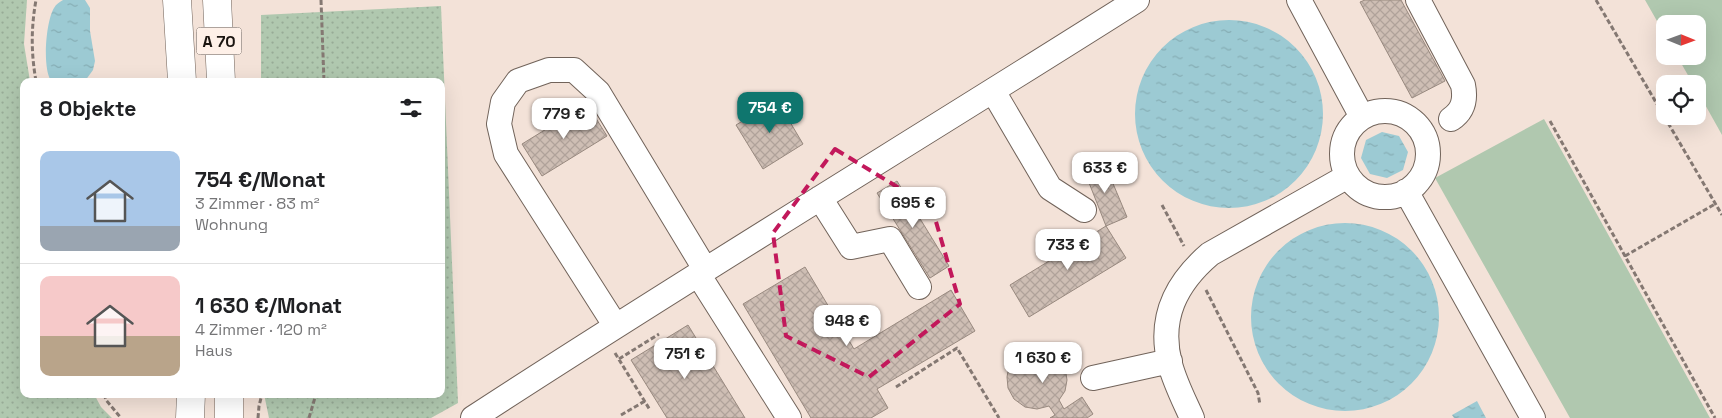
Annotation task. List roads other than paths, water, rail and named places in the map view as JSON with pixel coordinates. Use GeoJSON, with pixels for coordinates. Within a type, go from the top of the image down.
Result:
{"type":"FeatureCollection","features":[{"type":"Feature","properties":{"kind":"highway","name":"A 70"},"geometry":{"type":"LineString","coordinates":[[178,0],[182,78]]}},
{"type":"Feature","properties":{"kind":"highway","name":"A 70"},"geometry":{"type":"LineString","coordinates":[[217,0],[221,78]]}},
{"type":"Feature","properties":{"kind":"highway"},"geometry":{"type":"LineString","coordinates":[[190,398],[190,418]]}},
{"type":"Feature","properties":{"kind":"highway"},"geometry":{"type":"LineString","coordinates":[[229,398],[229,418]]}},
{"type":"Feature","properties":{"kind":"lane"},"geometry":{"type":"LineString","coordinates":[[473,418],[609,329],[1136,0]]}},
{"type":"Feature","properties":{"kind":"lane"},"geometry":{"type":"LineString","coordinates":[[1300,0],[1362,117]]}},
{"type":"Feature","properties":{"kind":"lane"},"geometry":{"type":"LineString","coordinates":[[1418,0],[1463,85],[1465,96],[1462,106],[1457,114],[1450,119]]}},
{"type":"Feature","properties":{"kind":"lane"},"geometry":{"type":"LineString","coordinates":[[609,329],[506,154],[499,124],[503,102],[518,81],[549,70],[574,70],[598,92],[701,272],[789,418]]}},
{"type":"Feature","properties":{"kind":"lane"},"geometry":{"type":"LineString","coordinates":[[993,91],[1050,188],[1084,210]]}},
{"type":"Feature","properties":{"kind":"lane"},"geometry":{"type":"LineString","coordinates":[[1377,111],[1395,112],[1410,118],[1422,133],[1427,145],[1427,160],[1420,178],[1406,191],[1391,196],[1375,196],[1359,188],[1348,176],[1342,160],[1343,144],[1349,129],[1362,117],[1377,111]]}},
{"type":"Feature","properties":{"kind":"lane"},"geometry":{"type":"LineString","coordinates":[[1192,418],[1175,379],[1167,341],[1167,320],[1175,297],[1184,280],[1210,254],[1348,176]]}},
{"type":"Feature","properties":{"kind":"lane"},"geometry":{"type":"LineString","coordinates":[[1406,191],[1533,418]]}},
{"type":"Feature","properties":{"kind":"lane"},"geometry":{"type":"LineString","coordinates":[[820,198],[851,248],[890,239],[918,287]]}},
{"type":"Feature","properties":{"kind":"lane"},"geometry":{"type":"LineString","coordinates":[[1093,378],[1170,361]]}},
{"type":"Feature","properties":{"kind":"water"},"geometry":{"type":"Polygon","coordinates":[[[63,0],[85,0],[90,8],[90,31],[95,61],[93,70],[87,78],[50,78],[48,74],[46,55],[47,33],[51,14],[58,3],[63,0]]]}},
{"type":"Feature","properties":{"kind":"water"},"geometry":{"type":"Polygon","coordinates":[[[1229,20],[1265,27],[1281,36],[1295,48],[1307,62],[1316,78],[1323,114],[1316,150],[1307,166],[1295,180],[1281,192],[1265,201],[1229,208],[1193,201],[1177,192],[1163,180],[1151,166],[1142,150],[1135,114],[1142,78],[1151,62],[1163,48],[1177,36],[1193,27],[1229,20]]]}},
{"type":"Feature","properties":{"kind":"water"},"geometry":{"type":"Polygon","coordinates":[[[1382,132],[1399,136],[1408,152],[1403,170],[1387,178],[1370,174],[1361,158],[1366,140],[1382,132]]]}},
{"type":"Feature","properties":{"kind":"water"},"geometry":{"type":"Polygon","coordinates":[[[1345,223],[1381,230],[1397,239],[1411,251],[1423,265],[1432,281],[1439,317],[1432,353],[1423,369],[1411,383],[1397,395],[1381,404],[1345,411],[1309,404],[1293,395],[1279,383],[1267,369],[1258,353],[1251,317],[1258,281],[1267,265],[1279,251],[1293,239],[1309,230],[1345,223]]]}},
{"type":"Feature","properties":{"kind":"water"},"geometry":{"type":"Polygon","coordinates":[[[1477,401],[1486,418],[1454,418],[1452,415],[1477,401]]]}}]}
